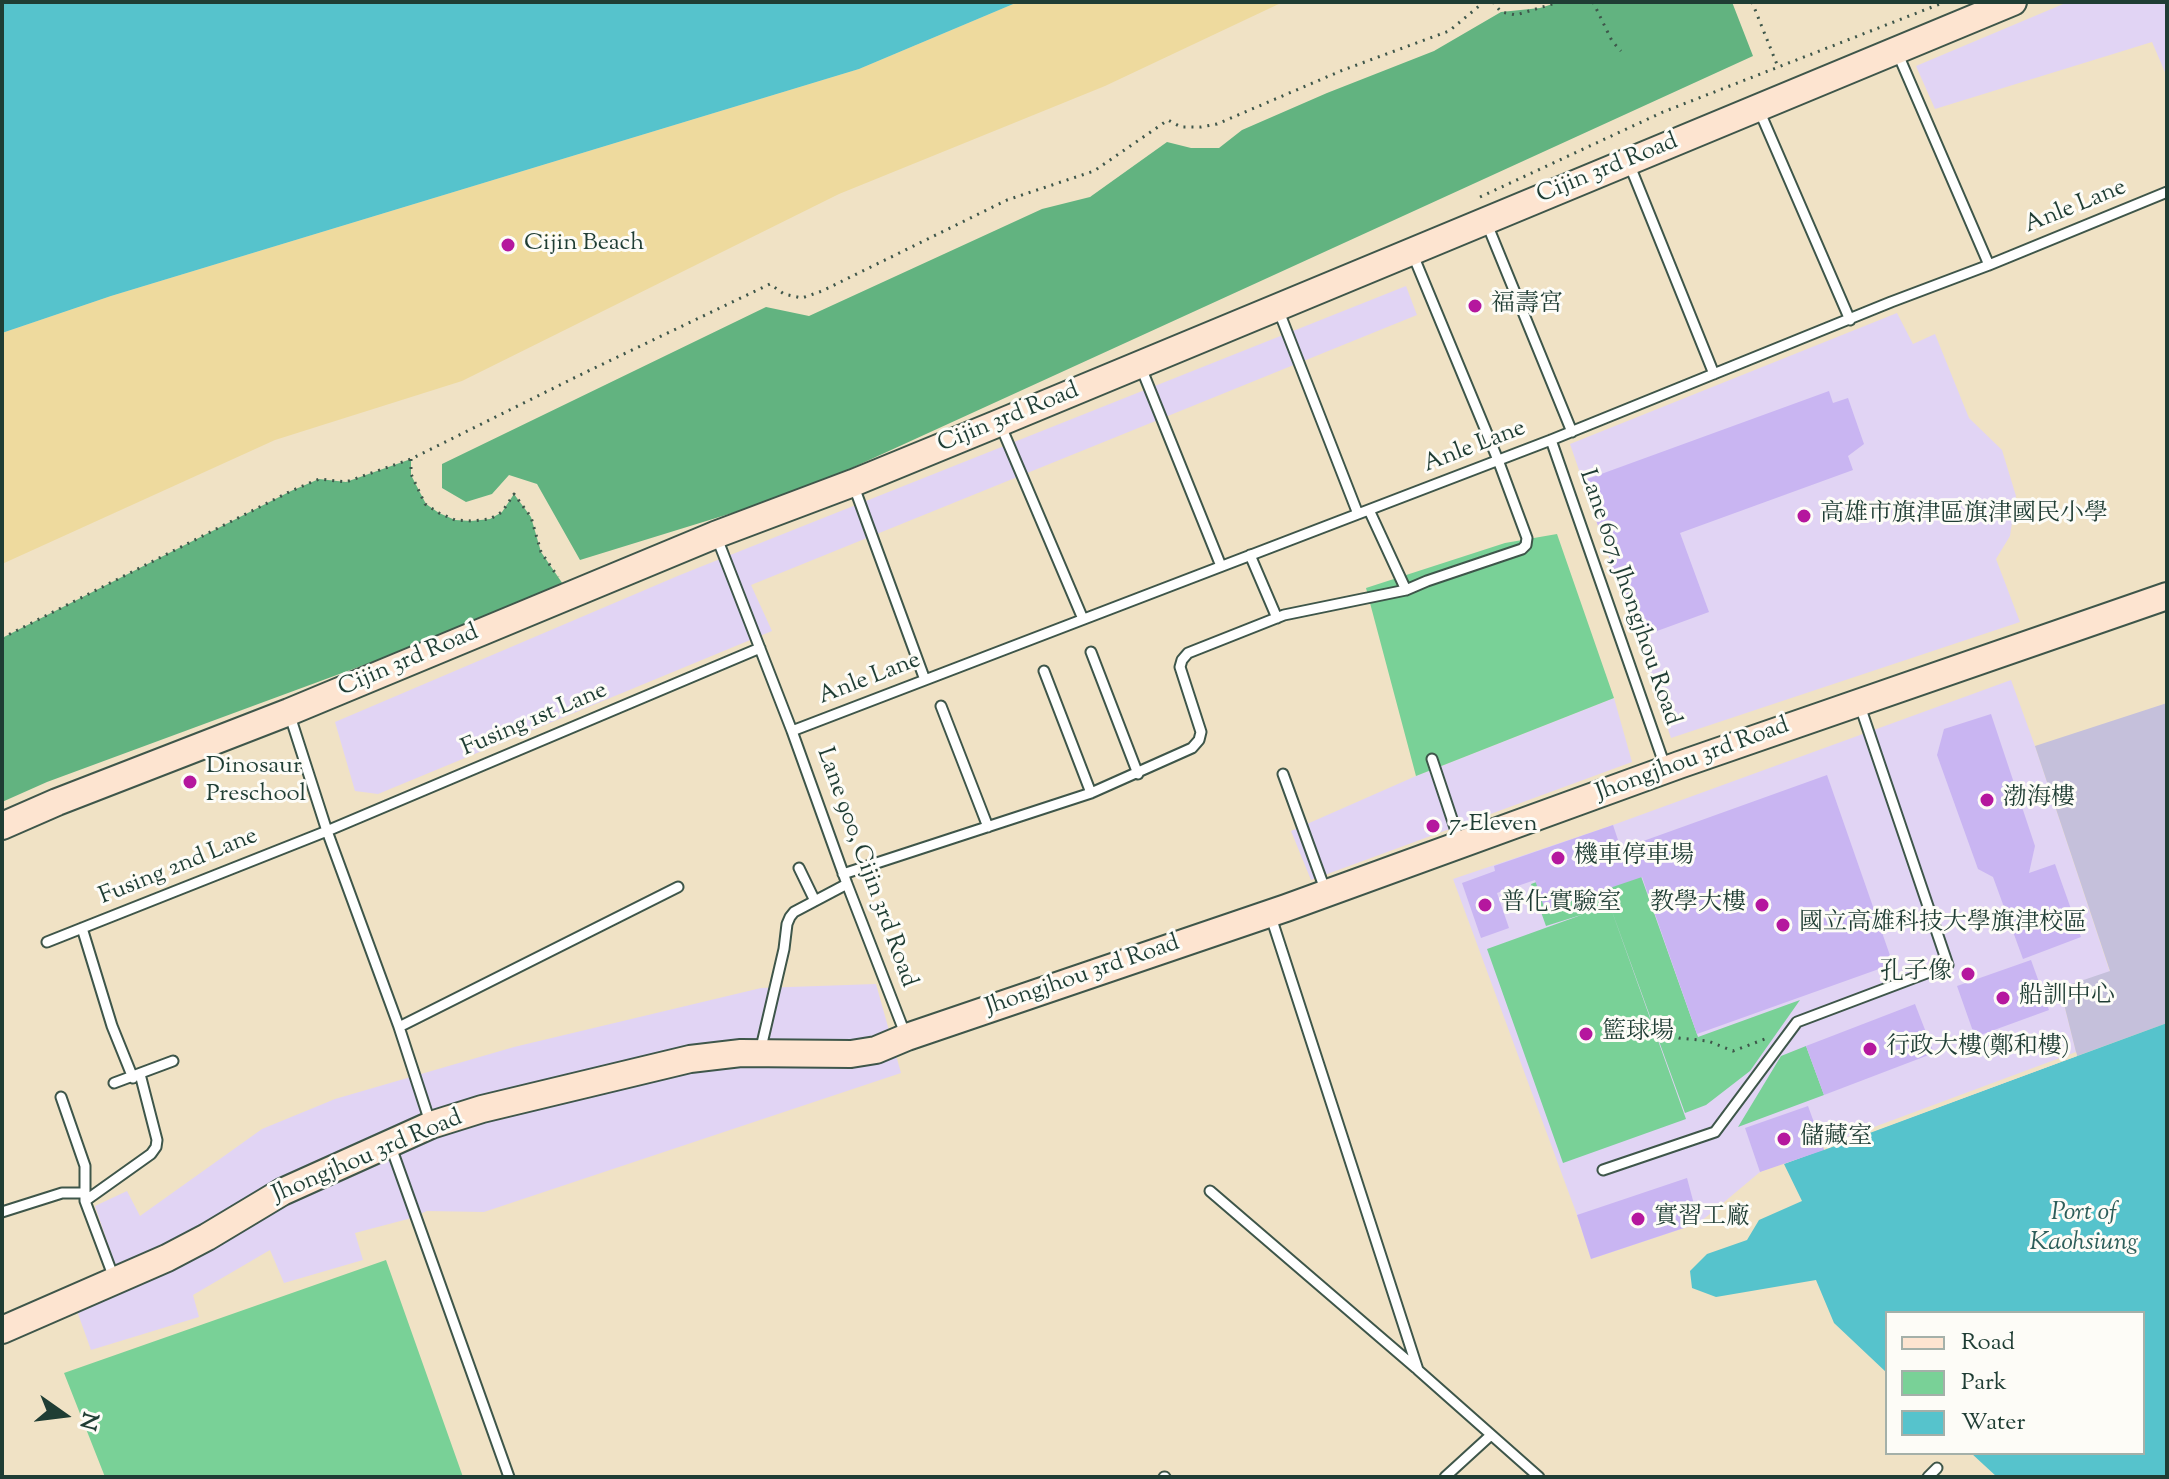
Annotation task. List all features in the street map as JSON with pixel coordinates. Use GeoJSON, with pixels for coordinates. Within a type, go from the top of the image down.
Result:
{"type":"FeatureCollection","features":[{"type":"Feature","properties":{"kind":"street","name":"Cijin 3rd Road"},"geometry":{"type":"LineString","coordinates":[[2,826],[289,712],[715,535],[853,483],[2013,2]]}},
{"type":"Feature","properties":{"kind":"street","name":"Jhongjhou 3rd Road"},"geometry":{"type":"LineString","coordinates":[[2,1330],[167,1258],[282,1192],[431,1125],[482,1109],[690,1059],[760,1053],[851,1054],[876,1050],[2167,596]]}},
{"type":"Feature","properties":{"kind":"lane"},"geometry":{"type":"LineString","coordinates":[[1896,50],[1989,265]]}},
{"type":"Feature","properties":{"kind":"lane"},"geometry":{"type":"LineString","coordinates":[[1758,108],[1850,320]]}},
{"type":"Feature","properties":{"kind":"lane"},"geometry":{"type":"LineString","coordinates":[[1628,162],[1714,374]]}},
{"type":"Feature","properties":{"kind":"lane","name":"Anle Lane"},"geometry":{"type":"LineString","coordinates":[[792,731],[1572,432],[2167,192]]}},
{"type":"Feature","properties":{"kind":"lane"},"geometry":{"type":"LineString","coordinates":[[1485,221],[1572,432]]}},
{"type":"Feature","properties":{"kind":"lane"},"geometry":{"type":"LineString","coordinates":[[760,1053],[787,924],[794,912],[845,879],[1091,793],[1192,748],[1201,732],[1180,667],[1188,653],[1277,618],[1406,590],[1526,545],[1527,538],[1498,460],[1412,252]]}},
{"type":"Feature","properties":{"kind":"lane"},"geometry":{"type":"LineString","coordinates":[[1277,307],[1358,514]]}},
{"type":"Feature","properties":{"kind":"lane"},"geometry":{"type":"LineString","coordinates":[[1140,365],[1221,566]]}},
{"type":"Feature","properties":{"kind":"lane"},"geometry":{"type":"LineString","coordinates":[[999,423],[1083,619]]}},
{"type":"Feature","properties":{"kind":"lane","name":"Lane 607, Jhongjhou Road"},"geometry":{"type":"LineString","coordinates":[[1551,440],[1666,770]]}},
{"type":"Feature","properties":{"kind":"lane"},"geometry":{"type":"LineString","coordinates":[[853,483],[925,680]]}},
{"type":"Feature","properties":{"kind":"lane"},"geometry":{"type":"LineString","coordinates":[[1369,510],[1406,590]]}},
{"type":"Feature","properties":{"kind":"lane","name":"Lane 900, Cijin 3rd Road"},"geometry":{"type":"LineString","coordinates":[[715,535],[907,1037]]}},
{"type":"Feature","properties":{"kind":"lane"},"geometry":{"type":"LineString","coordinates":[[1250,555],[1277,618]]}},
{"type":"Feature","properties":{"kind":"lane","name":"Fusing 1st Lane"},"geometry":{"type":"LineString","coordinates":[[327,831],[760,648]]}},
{"type":"Feature","properties":{"kind":"lane"},"geometry":{"type":"LineString","coordinates":[[1091,652],[1138,774]]}},
{"type":"Feature","properties":{"kind":"lane"},"geometry":{"type":"LineString","coordinates":[[1044,671],[1091,793]]}},
{"type":"Feature","properties":{"kind":"lane"},"geometry":{"type":"LineString","coordinates":[[1603,1170],[1715,1132],[1797,1022],[1948,965],[1858,703]]}},
{"type":"Feature","properties":{"kind":"lane"},"geometry":{"type":"LineString","coordinates":[[941,706],[988,827]]}},
{"type":"Feature","properties":{"kind":"lane"},"geometry":{"type":"LineString","coordinates":[[289,712],[327,831],[399,1027],[431,1125]]}},
{"type":"Feature","properties":{"kind":"lane"},"geometry":{"type":"LineString","coordinates":[[1432,759],[1460,844]]}},
{"type":"Feature","properties":{"kind":"lane"},"geometry":{"type":"LineString","coordinates":[[1283,774],[1326,892]]}},
{"type":"Feature","properties":{"kind":"lane","name":"Fusing 2nd Lane"},"geometry":{"type":"LineString","coordinates":[[47,942],[327,831]]}},
{"type":"Feature","properties":{"kind":"lane"},"geometry":{"type":"LineString","coordinates":[[799,868],[815,901]]}},
{"type":"Feature","properties":{"kind":"lane"},"geometry":{"type":"LineString","coordinates":[[399,1027],[678,887]]}},
{"type":"Feature","properties":{"kind":"lane"},"geometry":{"type":"LineString","coordinates":[[1269,913],[1418,1370]]}},
{"type":"Feature","properties":{"kind":"lane"},"geometry":{"type":"LineString","coordinates":[[2,1212],[62,1193],[85,1197],[151,1154],[156,1147],[157,1140],[136,1076],[112,1026],[82,928]]}},
{"type":"Feature","properties":{"kind":"lane"},"geometry":{"type":"LineString","coordinates":[[114,1083],[173,1061]]}},
{"type":"Feature","properties":{"kind":"lane"},"geometry":{"type":"LineString","coordinates":[[61,1097],[85,1166],[85,1197],[115,1281]]}},
{"type":"Feature","properties":{"kind":"lane"},"geometry":{"type":"LineString","coordinates":[[390,1144],[509,1477]]}},
{"type":"Feature","properties":{"kind":"lane"},"geometry":{"type":"LineString","coordinates":[[1210,1191],[1539,1477]]}},
{"type":"Feature","properties":{"kind":"lane"},"geometry":{"type":"LineString","coordinates":[[1445,1477],[1491,1435]]}},
{"type":"Feature","properties":{"kind":"lane"},"geometry":{"type":"LineString","coordinates":[[1928,1477],[1937,1468]]}},
{"type":"Feature","properties":{"kind":"path"},"geometry":{"type":"LineString","coordinates":[[2,638],[291,491],[319,479],[346,482],[411,459],[770,284],[784,294],[802,298],[822,291],[1007,200],[1094,171],[1168,120],[1181,127],[1217,124],[1343,70],[1449,31],[1484,2]]}},
{"type":"Feature","properties":{"kind":"path"},"geometry":{"type":"LineString","coordinates":[[1493,2],[1501,12],[1516,15],[1559,2]]}},
{"type":"Feature","properties":{"kind":"path"},"geometry":{"type":"LineString","coordinates":[[1593,2],[1612,41],[1621,51]]}},
{"type":"Feature","properties":{"kind":"path"},"geometry":{"type":"LineString","coordinates":[[1752,2],[1778,67]]}},
{"type":"Feature","properties":{"kind":"path"},"geometry":{"type":"LineString","coordinates":[[411,459],[411,474],[425,504],[455,520],[490,519],[502,512],[514,494],[531,517],[541,552],[559,578]]}},
{"type":"Feature","properties":{"kind":"path"},"geometry":{"type":"LineString","coordinates":[[1656,1030],[1679,1038],[1708,1041],[1733,1051],[1797,1022]]}},
{"type":"Feature","properties":{"kind":"shaded area"},"geometry":{"type":"Polygon","coordinates":[[[2068,2],[2167,2],[2167,77],[2152,42],[1935,109],[1916,66],[2068,2]]]}},
{"type":"Feature","properties":{"kind":"shaded area"},"geometry":{"type":"Polygon","coordinates":[[[1406,286],[1417,315],[751,585],[772,631],[378,794],[355,791],[335,722],[680,575],[1406,286]]]}},
{"type":"Feature","properties":{"kind":"shaded area","name":"高雄市旗津區旗津國民小學"},"geometry":{"type":"Polygon","coordinates":[[[1897,313],[1913,344],[1935,334],[1969,418],[2002,450],[2016,496],[2010,536],[1996,559],[2020,622],[1671,738],[1570,444],[1897,313]]]}},
{"type":"Feature","properties":{"kind":"shaded area","name":"國立高雄科技大學旗津校區"},"geometry":{"type":"Polygon","coordinates":[[[2011,680],[2110,972],[2060,988],[2077,1056],[1760,1172],[1699,1223],[1591,1259],[1453,879],[1613,825],[2011,680]]]}},
{"type":"Feature","properties":{"kind":"shaded area"},"geometry":{"type":"Polygon","coordinates":[[[1614,698],[1632,762],[1311,880],[1291,831],[1416,776],[1614,698]]]}},
{"type":"Feature","properties":{"kind":"shaded area"},"geometry":{"type":"Polygon","coordinates":[[[2167,703],[2167,1023],[2077,1056],[2060,988],[2110,971],[2035,746],[2167,703]]]}},
{"type":"Feature","properties":{"kind":"shaded area"},"geometry":{"type":"Polygon","coordinates":[[[876,984],[901,1073],[484,1212],[427,1211],[355,1233],[363,1260],[284,1283],[270,1250],[193,1295],[199,1317],[91,1350],[77,1311],[124,1291],[95,1206],[127,1191],[140,1216],[262,1129],[335,1099],[514,1047],[761,988],[876,984]]]}},
{"type":"Feature","properties":{"kind":"green space"},"geometry":{"type":"Polygon","coordinates":[[[1559,2],[1732,2],[1753,56],[797,493],[580,560],[537,484],[509,475],[492,494],[466,502],[442,488],[442,464],[766,307],[809,316],[1042,209],[1090,197],[1167,142],[1191,148],[1219,148],[1242,130],[1434,51],[1501,12],[1540,8],[1559,2]]]}},
{"type":"Feature","properties":{"kind":"green space"},"geometry":{"type":"Polygon","coordinates":[[[411,459],[411,475],[426,504],[455,520],[490,519],[502,512],[514,494],[531,517],[541,552],[567,590],[47,782],[2,802],[2,638],[291,491],[319,479],[346,482],[411,459]]]}},
{"type":"Feature","properties":{"kind":"green space"},"geometry":{"type":"Polygon","coordinates":[[[1557,534],[1614,698],[1416,776],[1366,588],[1505,543],[1557,534]]]}},
{"type":"Feature","properties":{"kind":"green space","name":"籃球場"},"geometry":{"type":"Polygon","coordinates":[[[1631,848],[1698,1037],[1800,1000],[1750,1071],[1706,1105],[1685,1113],[1609,903],[1686,1119],[1563,1163],[1487,949],[1584,914],[1546,926],[1531,884],[1631,848]]]}},
{"type":"Feature","properties":{"kind":"green space"},"geometry":{"type":"Polygon","coordinates":[[[1806,1046],[1824,1095],[1738,1127],[1781,1056],[1806,1046]]]}},
{"type":"Feature","properties":{"kind":"green space"},"geometry":{"type":"Polygon","coordinates":[[[386,1260],[463,1477],[105,1477],[64,1373],[386,1260]]]}},
{"type":"Feature","properties":{"kind":"sand","name":"Cijin Beach"},"geometry":{"type":"Polygon","coordinates":[[[1018,2],[1283,2],[1105,86],[839,194],[462,381],[275,440],[2,564],[2,333],[111,296],[859,69],[1018,2]]]}},
{"type":"Feature","properties":{"kind":"water"},"geometry":{"type":"Polygon","coordinates":[[[2,2],[1018,2],[859,69],[111,296],[2,333],[2,2]]]}},
{"type":"Feature","properties":{"kind":"water","name":"Port of Kaohsiung"},"geometry":{"type":"Polygon","coordinates":[[[2167,1023],[2167,1477],[1997,1477],[1973,1455],[2145,1455],[2145,1311],[1885,1311],[1885,1371],[1834,1323],[1816,1280],[1716,1297],[1692,1288],[1690,1271],[1707,1254],[1747,1240],[1759,1220],[1802,1201],[1784,1164],[2167,1023]]]}},
{"type":"Feature","properties":{"kind":"pier"},"geometry":{"type":"Polygon","coordinates":[[[2076,1052],[2077,1056],[1824,1150],[1823,1146],[2076,1052]]]}},
{"type":"Feature","properties":{"kind":"building"},"geometry":{"type":"Polygon","coordinates":[[[1829,391],[1833,403],[1848,398],[1864,444],[1848,456],[1853,470],[1680,533],[1709,612],[1638,638],[1582,481],[1829,391]]]}},
{"type":"Feature","properties":{"kind":"building","name":"渤海樓"},"geometry":{"type":"Polygon","coordinates":[[[1991,714],[2035,846],[2029,873],[2055,864],[2081,937],[2023,959],[1993,877],[1978,869],[1937,755],[1944,729],[1991,714]]]}},
{"type":"Feature","properties":{"kind":"building","name":"教學大樓"},"geometry":{"type":"Polygon","coordinates":[[[1827,775],[1893,964],[1697,1034],[1642,877],[1545,910],[1535,880],[1497,893],[1509,928],[1481,938],[1462,883],[1495,871],[1494,866],[1613,825],[1621,849],[1827,775]]]}},
{"type":"Feature","properties":{"kind":"building","name":"船訓中心"},"geometry":{"type":"Polygon","coordinates":[[[2031,960],[2049,1010],[1975,1037],[1957,986],[2031,960]]]}},
{"type":"Feature","properties":{"kind":"building","name":"行政大樓(鄭和樓)"},"geometry":{"type":"Polygon","coordinates":[[[1915,1004],[1934,1053],[1824,1095],[1806,1046],[1915,1004]]]}},
{"type":"Feature","properties":{"kind":"building","name":"儲藏室"},"geometry":{"type":"Polygon","coordinates":[[[1808,1106],[1824,1150],[1760,1172],[1745,1128],[1808,1106]]]}},
{"type":"Feature","properties":{"kind":"building","name":"實習工廠"},"geometry":{"type":"Polygon","coordinates":[[[1687,1178],[1699,1223],[1591,1259],[1577,1215],[1687,1178]]]}},
{"type":"Feature","properties":{"kind":"place","name":"Cijin Beach"},"geometry":{"type":"Point","coordinates":[508,245]}},
{"type":"Feature","properties":{"kind":"place","name":"福壽宮"},"geometry":{"type":"Point","coordinates":[1475,306]}},
{"type":"Feature","properties":{"kind":"place","name":"高雄市旗津區旗津國民小學"},"geometry":{"type":"Point","coordinates":[1804,516]}},
{"type":"Feature","properties":{"kind":"place","name":"Dinosaur Preschool"},"geometry":{"type":"Point","coordinates":[190,782]}},
{"type":"Feature","properties":{"kind":"place","name":"渤海樓"},"geometry":{"type":"Point","coordinates":[1987,800]}},
{"type":"Feature","properties":{"kind":"place","name":"7-Eleven"},"geometry":{"type":"Point","coordinates":[1433,826]}},
{"type":"Feature","properties":{"kind":"place","name":"機車停車場"},"geometry":{"type":"Point","coordinates":[1558,858]}},
{"type":"Feature","properties":{"kind":"place","name":"普化實驗室"},"geometry":{"type":"Point","coordinates":[1485,905]}},
{"type":"Feature","properties":{"kind":"place","name":"教學大樓"},"geometry":{"type":"Point","coordinates":[1762,905]}},
{"type":"Feature","properties":{"kind":"place","name":"國立高雄科技大學旗津校區"},"geometry":{"type":"Point","coordinates":[1783,925]}},
{"type":"Feature","properties":{"kind":"place","name":"孔子像"},"geometry":{"type":"Point","coordinates":[1968,974]}},
{"type":"Feature","properties":{"kind":"place","name":"船訓中心"},"geometry":{"type":"Point","coordinates":[2003,998]}},
{"type":"Feature","properties":{"kind":"place","name":"籃球場"},"geometry":{"type":"Point","coordinates":[1586,1034]}},
{"type":"Feature","properties":{"kind":"place","name":"行政大樓(鄭和樓)"},"geometry":{"type":"Point","coordinates":[1870,1049]}},
{"type":"Feature","properties":{"kind":"place","name":"儲藏室"},"geometry":{"type":"Point","coordinates":[1784,1139]}},
{"type":"Feature","properties":{"kind":"place","name":"實習工廠"},"geometry":{"type":"Point","coordinates":[1638,1219]}}]}
